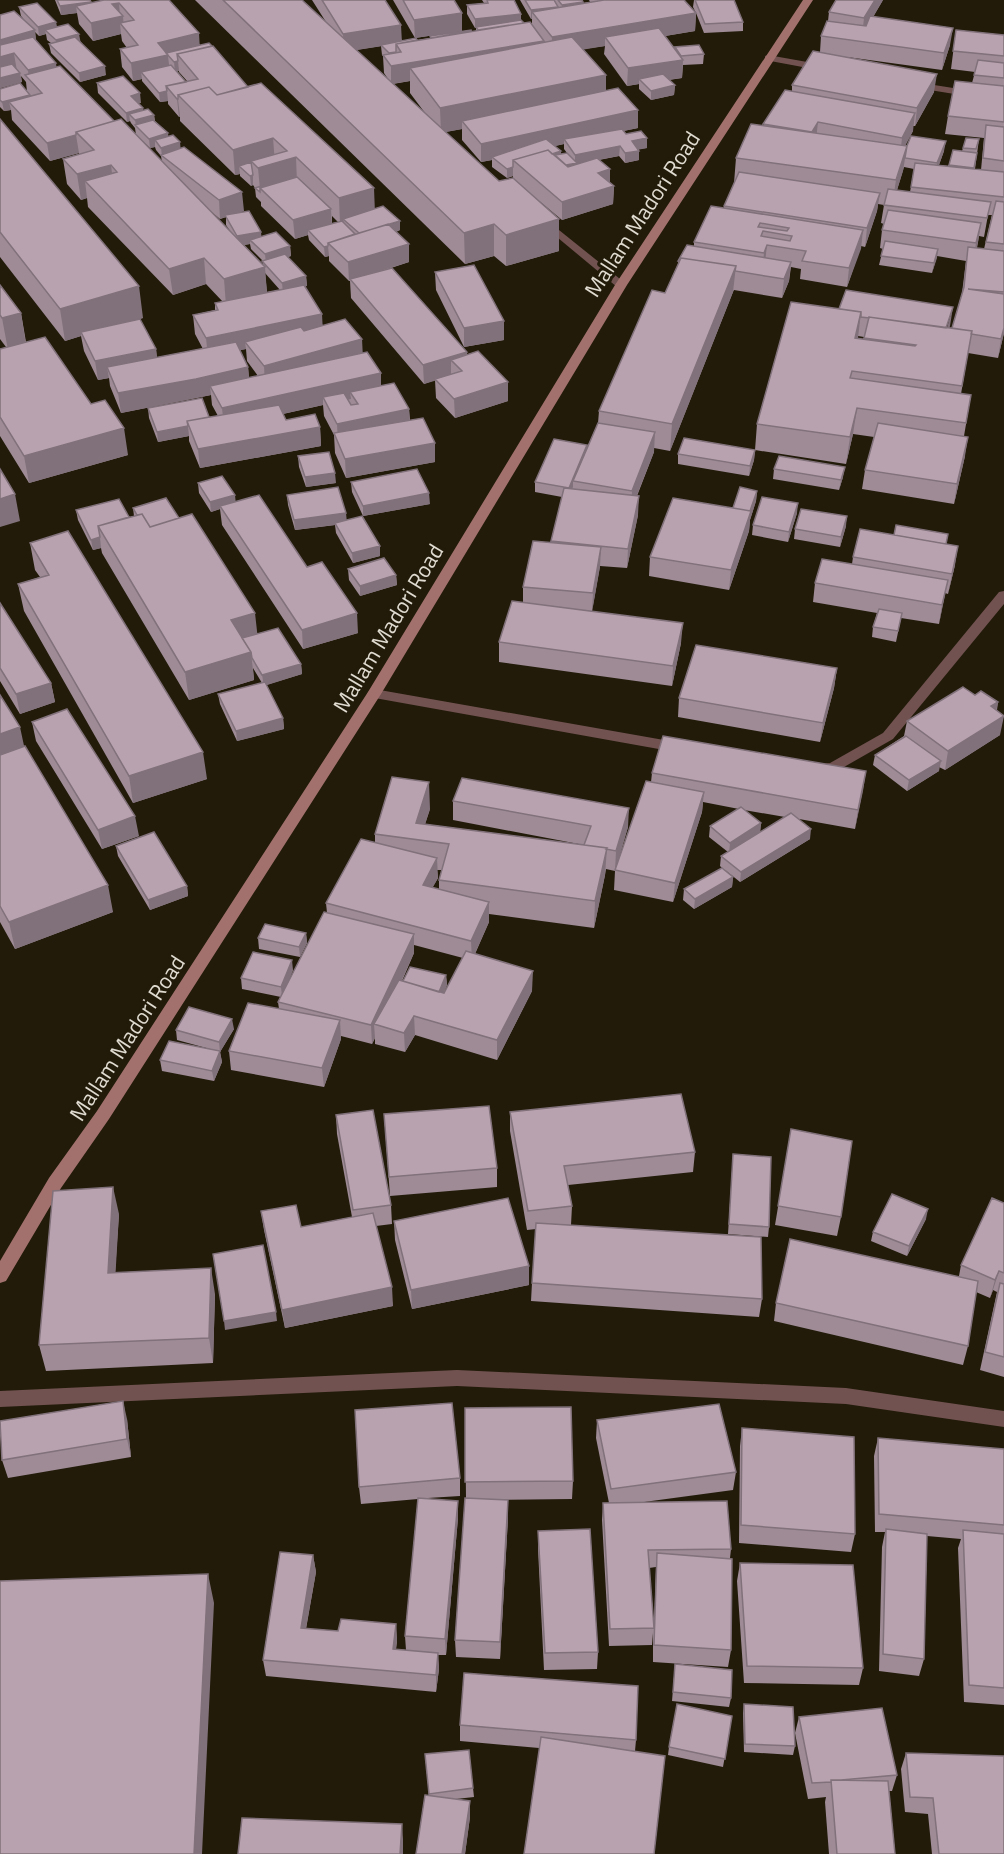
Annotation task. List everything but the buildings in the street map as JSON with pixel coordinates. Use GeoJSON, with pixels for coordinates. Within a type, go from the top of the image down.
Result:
{"type":"FeatureCollection","features":[{"type":"Feature","properties":{"kind":"street","name":"Mallam Madori Road"},"geometry":{"type":"LineString","coordinates":[[0,1276],[55,1183],[103,1115],[374,694],[621,285],[808,0]]}},
{"type":"Feature","properties":{"kind":"street"},"geometry":{"type":"LineString","coordinates":[[768,58],[836,70]]}},
{"type":"Feature","properties":{"kind":"street"},"geometry":{"type":"LineString","coordinates":[[903,82],[1004,99]]}},
{"type":"Feature","properties":{"kind":"street"},"geometry":{"type":"LineString","coordinates":[[540,217],[621,285]]}},
{"type":"Feature","properties":{"kind":"street"},"geometry":{"type":"LineString","coordinates":[[803,767],[832,768],[888,736],[1004,596]]}},
{"type":"Feature","properties":{"kind":"street"},"geometry":{"type":"LineString","coordinates":[[374,694],[700,751]]}},
{"type":"Feature","properties":{"kind":"street"},"geometry":{"type":"LineString","coordinates":[[0,1399],[457,1378],[846,1396],[1004,1419]]}}]}
